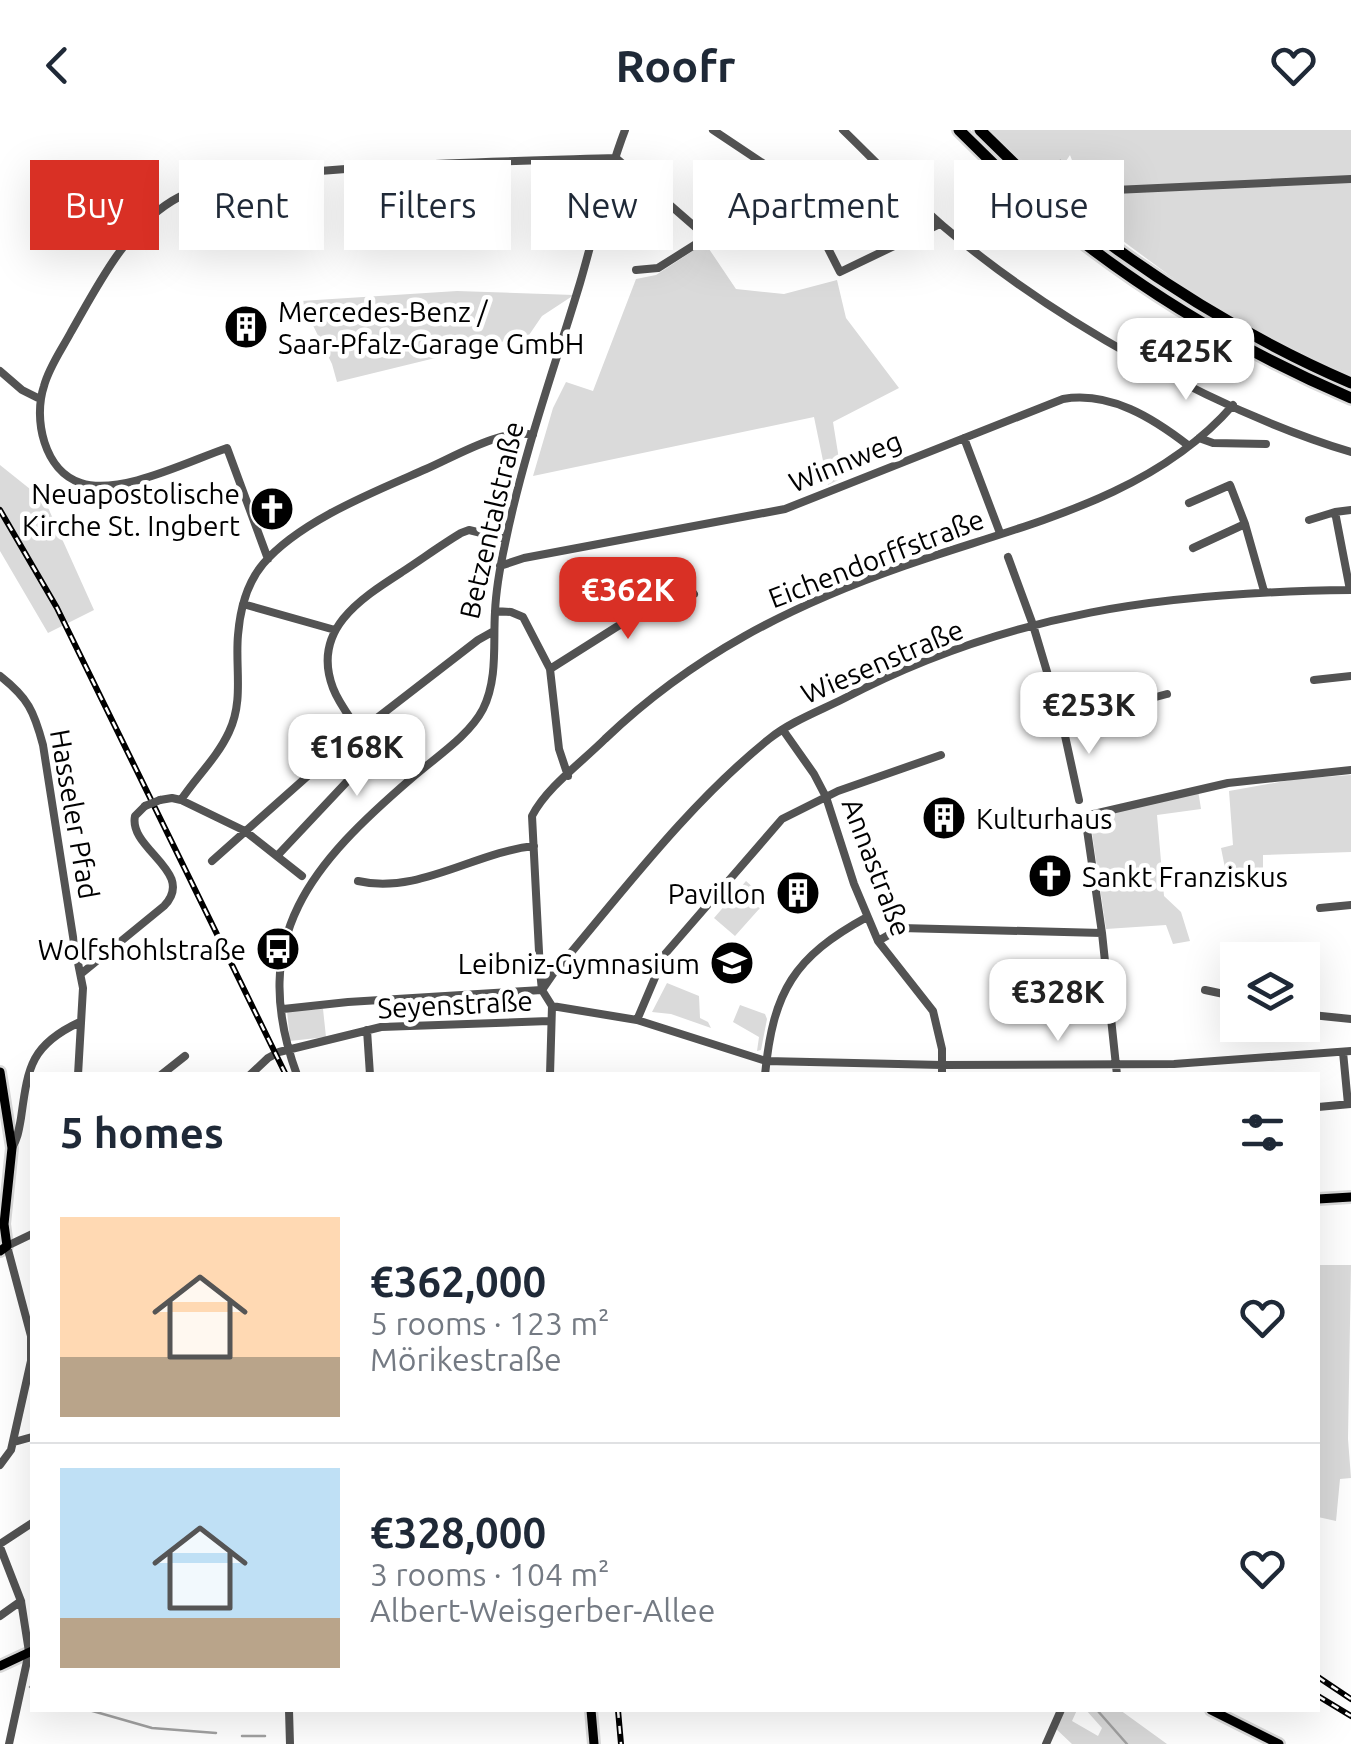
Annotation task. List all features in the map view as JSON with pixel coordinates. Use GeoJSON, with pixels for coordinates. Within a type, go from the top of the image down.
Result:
{"type":"FeatureCollection","features":[{"type":"Feature","properties":{"kind":"highway"},"geometry":{"type":"LineString","coordinates":[[959,130],[1045,212],[1120,270],[1199,324],[1351,398]]}},
{"type":"Feature","properties":{"kind":"highway"},"geometry":{"type":"LineString","coordinates":[[980,130],[1064,209],[1128,259],[1205,310],[1351,383]]}},
{"type":"Feature","properties":{"kind":"main road"},"geometry":{"type":"LineString","coordinates":[[0,1072],[12,1148],[3,1248]]}},
{"type":"Feature","properties":{"kind":"main road"},"geometry":{"type":"LineString","coordinates":[[1320,1199],[1351,1197]]}},
{"type":"Feature","properties":{"kind":"main road"},"geometry":{"type":"LineString","coordinates":[[0,1666],[30,1652]]}},
{"type":"Feature","properties":{"kind":"main road"},"geometry":{"type":"LineString","coordinates":[[591,1712],[594,1744]]}},
{"type":"Feature","properties":{"kind":"main road"},"geometry":{"type":"LineString","coordinates":[[1215,1712],[1279,1744]]}},
{"type":"Feature","properties":{"kind":"street","name":"Betzentalstraße"},"geometry":{"type":"LineString","coordinates":[[212,861],[359,733],[478,640],[494,632],[500,566],[533,435],[625,130]]}},
{"type":"Feature","properties":{"kind":"street"},"geometry":{"type":"LineString","coordinates":[[713,130],[759,160]]}},
{"type":"Feature","properties":{"kind":"street"},"geometry":{"type":"LineString","coordinates":[[843,130],[954,235]]}},
{"type":"Feature","properties":{"kind":"street"},"geometry":{"type":"LineString","coordinates":[[268,559],[227,448],[127,482],[94,485],[80,483],[60,469],[46,446],[40,400],[49,371],[120,251],[171,201],[242,177],[388,165],[616,158],[693,225]]}},
{"type":"Feature","properties":{"kind":"street"},"geometry":{"type":"LineString","coordinates":[[1124,190],[1351,179]]}},
{"type":"Feature","properties":{"kind":"street"},"geometry":{"type":"LineString","coordinates":[[934,227],[940,224]]}},
{"type":"Feature","properties":{"kind":"street"},"geometry":{"type":"LineString","coordinates":[[636,270],[658,268],[693,248]]}},
{"type":"Feature","properties":{"kind":"street"},"geometry":{"type":"LineString","coordinates":[[830,250],[840,272],[886,250]]}},
{"type":"Feature","properties":{"kind":"street"},"geometry":{"type":"LineString","coordinates":[[975,250],[1058,309],[1177,378],[1324,444],[1351,452]]}},
{"type":"Feature","properties":{"kind":"street"},"geometry":{"type":"LineString","coordinates":[[0,371],[40,400]]}},
{"type":"Feature","properties":{"kind":"street","name":"Winnweg"},"geometry":{"type":"LineString","coordinates":[[500,566],[524,558],[785,509],[1063,399],[1082,396],[1122,405],[1189,446]]}},
{"type":"Feature","properties":{"kind":"street","name":"Eichendorffstraße"},"geometry":{"type":"LineString","coordinates":[[542,990],[532,816],[556,787],[647,700],[730,644],[863,581],[1112,492],[1167,462],[1234,405]]}},
{"type":"Feature","properties":{"kind":"street"},"geometry":{"type":"LineString","coordinates":[[181,800],[221,746],[234,719],[238,630],[255,576],[268,559],[320,521],[403,480],[504,436],[523,432],[533,435]]}},
{"type":"Feature","properties":{"kind":"street"},"geometry":{"type":"LineString","coordinates":[[964,438],[1000,533]]}},
{"type":"Feature","properties":{"kind":"street"},"geometry":{"type":"LineString","coordinates":[[1198,438],[1213,443],[1266,444]]}},
{"type":"Feature","properties":{"kind":"street"},"geometry":{"type":"LineString","coordinates":[[1189,503],[1230,485],[1264,590]]}},
{"type":"Feature","properties":{"kind":"street"},"geometry":{"type":"LineString","coordinates":[[1310,520],[1351,510]]}},
{"type":"Feature","properties":{"kind":"street"},"geometry":{"type":"LineString","coordinates":[[1335,512],[1350,590]]}},
{"type":"Feature","properties":{"kind":"street"},"geometry":{"type":"LineString","coordinates":[[1193,548],[1244,524]]}},
{"type":"Feature","properties":{"kind":"street"},"geometry":{"type":"LineString","coordinates":[[278,856],[372,755],[331,683],[328,660],[335,630],[353,605],[461,532],[469,530],[506,539]]}},
{"type":"Feature","properties":{"kind":"street"},"geometry":{"type":"LineString","coordinates":[[1008,558],[1062,722],[1079,800]]}},
{"type":"Feature","properties":{"kind":"street","name":"Wiesenstraße"},"geometry":{"type":"LineString","coordinates":[[542,990],[664,843],[745,760],[783,730],[912,667],[1033,625],[1103,608],[1264,590],[1350,590]]}},
{"type":"Feature","properties":{"kind":"street"},"geometry":{"type":"LineString","coordinates":[[550,670],[618,626],[694,594]]}},
{"type":"Feature","properties":{"kind":"street"},"geometry":{"type":"LineString","coordinates":[[244,604],[335,630]]}},
{"type":"Feature","properties":{"kind":"street"},"geometry":{"type":"LineString","coordinates":[[495,611],[522,617],[550,670],[559,748],[568,776]]}},
{"type":"Feature","properties":{"kind":"street"},"geometry":{"type":"LineString","coordinates":[[296,1072],[283,1009],[283,945],[297,905],[348,834],[461,734],[482,710],[492,680],[494,632]]}},
{"type":"Feature","properties":{"kind":"street","name":"Hasseler Pfad"},"geometry":{"type":"LineString","coordinates":[[0,676],[25,697],[37,722],[82,973],[78,1072]]}},
{"type":"Feature","properties":{"kind":"street"},"geometry":{"type":"LineString","coordinates":[[1314,680],[1351,676]]}},
{"type":"Feature","properties":{"kind":"street"},"geometry":{"type":"LineString","coordinates":[[1062,722],[1167,694]]}},
{"type":"Feature","properties":{"kind":"street","name":"Annastraße"},"geometry":{"type":"LineString","coordinates":[[783,730],[826,797],[843,854],[878,941],[933,1011],[938,1022],[942,1070]]}},
{"type":"Feature","properties":{"kind":"street"},"geometry":{"type":"LineString","coordinates":[[637,1020],[664,954],[782,819],[826,797],[941,755]]}},
{"type":"Feature","properties":{"kind":"street"},"geometry":{"type":"LineString","coordinates":[[1117,1072],[1085,816],[1228,783],[1351,770]]}},
{"type":"Feature","properties":{"kind":"street"},"geometry":{"type":"LineString","coordinates":[[82,973],[164,906],[173,894],[172,878],[134,824],[135,816],[144,806],[172,798],[181,800],[245,831],[302,876]]}},
{"type":"Feature","properties":{"kind":"street"},"geometry":{"type":"LineString","coordinates":[[358,881],[409,882],[497,852],[534,846]]}},
{"type":"Feature","properties":{"kind":"street"},"geometry":{"type":"LineString","coordinates":[[1320,908],[1351,905]]}},
{"type":"Feature","properties":{"kind":"street"},"geometry":{"type":"LineString","coordinates":[[765,1072],[775,1015],[797,969],[826,941],[867,917]]}},
{"type":"Feature","properties":{"kind":"street"},"geometry":{"type":"LineString","coordinates":[[878,941],[902,928],[1102,933]]}},
{"type":"Feature","properties":{"kind":"street"},"geometry":{"type":"LineString","coordinates":[[283,1009],[542,990],[552,1006],[637,1020],[766,1061],[942,1070],[1118,1062],[1212,1063],[1347,1051],[1350,1104],[1320,1107]]}},
{"type":"Feature","properties":{"kind":"street"},"geometry":{"type":"LineString","coordinates":[[1206,990],[1220,993]]}},
{"type":"Feature","properties":{"kind":"street","name":"Seyenstraße"},"geometry":{"type":"LineString","coordinates":[[289,1049],[399,1025],[549,1021],[552,1006]]}},
{"type":"Feature","properties":{"kind":"street"},"geometry":{"type":"LineString","coordinates":[[1320,1016],[1351,1019]]}},
{"type":"Feature","properties":{"kind":"street"},"geometry":{"type":"LineString","coordinates":[[549,1021],[550,1072]]}},
{"type":"Feature","properties":{"kind":"street"},"geometry":{"type":"LineString","coordinates":[[30,1072],[33,1058],[59,1032],[80,1022]]}},
{"type":"Feature","properties":{"kind":"street"},"geometry":{"type":"LineString","coordinates":[[367,1030],[370,1072]]}},
{"type":"Feature","properties":{"kind":"street"},"geometry":{"type":"LineString","coordinates":[[253,1072],[268,1058],[289,1049]]}},
{"type":"Feature","properties":{"kind":"street"},"geometry":{"type":"LineString","coordinates":[[165,1072],[185,1056]]}},
{"type":"Feature","properties":{"kind":"street"},"geometry":{"type":"LineString","coordinates":[[12,1148],[30,1073]]}},
{"type":"Feature","properties":{"kind":"street"},"geometry":{"type":"LineString","coordinates":[[30,1235],[3,1248],[30,1342]]}},
{"type":"Feature","properties":{"kind":"street"},"geometry":{"type":"LineString","coordinates":[[0,1466],[14,1442],[30,1374]]}},
{"type":"Feature","properties":{"kind":"street"},"geometry":{"type":"LineString","coordinates":[[14,1442],[30,1438]]}},
{"type":"Feature","properties":{"kind":"street"},"geometry":{"type":"LineString","coordinates":[[30,1524],[0,1546],[21,1600],[30,1647]]}},
{"type":"Feature","properties":{"kind":"street"},"geometry":{"type":"LineString","coordinates":[[0,1616],[21,1600]]}},
{"type":"Feature","properties":{"kind":"street"},"geometry":{"type":"LineString","coordinates":[[9,1744],[30,1656]]}},
{"type":"Feature","properties":{"kind":"street"},"geometry":{"type":"LineString","coordinates":[[289,1712],[290,1744]]}},
{"type":"Feature","properties":{"kind":"street"},"geometry":{"type":"LineString","coordinates":[[1046,1744],[1060,1712]]}},
{"type":"Feature","properties":{"kind":"shaded area"},"geometry":{"type":"Polygon","coordinates":[[[991,130],[1351,130],[1351,380],[1270,342],[1124,242],[1124,160],[1072,160],[1070,155],[1067,160],[1021,160],[991,130]]]}},
{"type":"Feature","properties":{"kind":"shaded area"},"geometry":{"type":"Polygon","coordinates":[[[694,250],[710,250],[736,289],[784,294],[837,280],[846,318],[899,388],[833,422],[842,478],[828,485],[814,417],[533,476],[553,408],[566,382],[593,391],[636,279],[656,275],[694,250]]]}},
{"type":"Feature","properties":{"kind":"shaded area"},"geometry":{"type":"Polygon","coordinates":[[[457,291],[574,295],[542,316],[529,335],[337,382],[301,301],[457,291]]]}},
{"type":"Feature","properties":{"kind":"shaded area"},"geometry":{"type":"Polygon","coordinates":[[[0,465],[45,501],[94,610],[48,633],[0,551],[0,465]]]}},
{"type":"Feature","properties":{"kind":"shaded area"},"geometry":{"type":"Polygon","coordinates":[[[1351,775],[1351,852],[1263,855],[1263,880],[1228,883],[1221,848],[1233,845],[1229,791],[1296,779],[1351,775]]]}},
{"type":"Feature","properties":{"kind":"shaded area"},"geometry":{"type":"Polygon","coordinates":[[[1198,790],[1201,809],[1157,815],[1164,896],[1181,912],[1190,941],[1173,944],[1166,925],[1106,929],[1090,819],[1198,790]]]}},
{"type":"Feature","properties":{"kind":"shaded area"},"geometry":{"type":"Polygon","coordinates":[[[746,881],[767,900],[735,936],[714,918],[746,881]]]}},
{"type":"Feature","properties":{"kind":"shaded area"},"geometry":{"type":"Polygon","coordinates":[[[667,983],[699,996],[700,1018],[711,1028],[671,1014],[652,1012],[667,983]]]}},
{"type":"Feature","properties":{"kind":"shaded area"},"geometry":{"type":"Polygon","coordinates":[[[740,1005],[765,1014],[761,1050],[757,1051],[759,1037],[733,1022],[740,1005]]]}},
{"type":"Feature","properties":{"kind":"shaded area"},"geometry":{"type":"Polygon","coordinates":[[[323,1009],[326,1037],[290,1041],[287,1011],[323,1009]]]}},
{"type":"Feature","properties":{"kind":"shaded area"},"geometry":{"type":"Polygon","coordinates":[[[1320,1265],[1351,1265],[1351,1478],[1340,1479],[1336,1521],[1320,1517],[1320,1265]]]}},
{"type":"Feature","properties":{"kind":"shaded area"},"geometry":{"type":"Polygon","coordinates":[[[1060,1712],[1076,1712],[1072,1721],[1098,1736],[1102,1728],[1088,1712],[1123,1712],[1167,1744],[1072,1744],[1053,1726],[1060,1712]]]}},
{"type":"Feature","properties":{"kind":"waterway"},"geometry":{"type":"LineString","coordinates":[[96,1712],[152,1728],[216,1733]]}},
{"type":"Feature","properties":{"kind":"waterway"},"geometry":{"type":"LineString","coordinates":[[1099,1712],[1127,1744]]}},
{"type":"Feature","properties":{"kind":"waterway"},"geometry":{"type":"LineString","coordinates":[[242,1736],[265,1736]]}},
{"type":"Feature","properties":{"kind":"railway"},"geometry":{"type":"LineString","coordinates":[[0,510],[57,608],[285,1072]]}},
{"type":"Feature","properties":{"kind":"railway"},"geometry":{"type":"LineString","coordinates":[[1320,1678],[1351,1699]]}},
{"type":"Feature","properties":{"kind":"railway"},"geometry":{"type":"LineString","coordinates":[[1320,1697],[1351,1716]]}},
{"type":"Feature","properties":{"kind":"railway"},"geometry":{"type":"LineString","coordinates":[[618,1712],[621,1744]]}},
{"type":"Feature","properties":{"kind":"place","name":"Mercedes-Benz / Saar-Pfalz-Garage GmbH"},"geometry":{"type":"Point","coordinates":[246,327]}},
{"type":"Feature","properties":{"kind":"place","name":"Neuapostolische Kirche St. Ingbert"},"geometry":{"type":"Point","coordinates":[272,509]}},
{"type":"Feature","properties":{"kind":"place","name":"Kulturhaus"},"geometry":{"type":"Point","coordinates":[944,818]}},
{"type":"Feature","properties":{"kind":"place","name":"Sankt Franziskus"},"geometry":{"type":"Point","coordinates":[1050,876]}},
{"type":"Feature","properties":{"kind":"place","name":"Pavillon"},"geometry":{"type":"Point","coordinates":[798,893]}},
{"type":"Feature","properties":{"kind":"place","name":"Wolfshohlstraße"},"geometry":{"type":"Point","coordinates":[278,949]}},
{"type":"Feature","properties":{"kind":"place","name":"Leibniz-Gymnasium"},"geometry":{"type":"Point","coordinates":[732,963]}}]}
